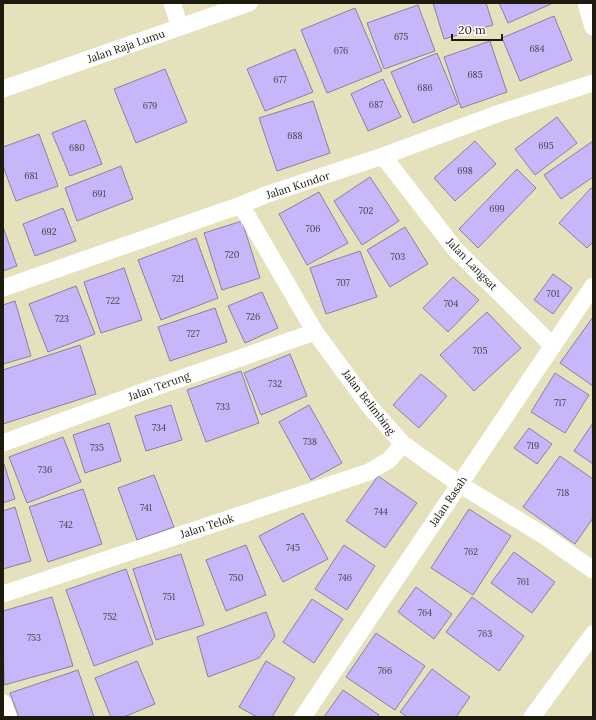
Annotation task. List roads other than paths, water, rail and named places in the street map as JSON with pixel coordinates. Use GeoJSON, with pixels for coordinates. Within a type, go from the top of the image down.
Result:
{"type":"FeatureCollection","features":[{"type":"Feature","properties":{"kind":"street"},"geometry":{"type":"LineString","coordinates":[[172,3],[180,27]]}},
{"type":"Feature","properties":{"kind":"street","name":"Jalan Raja Lumu"},"geometry":{"type":"LineString","coordinates":[[3,89],[249,3]]}},
{"type":"Feature","properties":{"kind":"street"},"geometry":{"type":"LineString","coordinates":[[586,3],[593,27]]}},
{"type":"Feature","properties":{"kind":"street","name":"Jalan Kundor"},"geometry":{"type":"LineString","coordinates":[[3,288],[241,205],[265,195],[383,156],[500,114],[593,83]]}},
{"type":"Feature","properties":{"kind":"street","name":"Jalan Langsat"},"geometry":{"type":"LineString","coordinates":[[383,156],[455,249],[553,346]]}},
{"type":"Feature","properties":{"kind":"street","name":"Jalan Belimbing"},"geometry":{"type":"LineString","coordinates":[[241,205],[316,332],[370,406],[403,444],[459,484],[543,535],[593,570]]}},
{"type":"Feature","properties":{"kind":"street","name":"Jalan Rasah"},"geometry":{"type":"LineString","coordinates":[[303,717],[593,286]]}},
{"type":"Feature","properties":{"kind":"street","name":"Jalan Terung"},"geometry":{"type":"LineString","coordinates":[[3,443],[156,387],[316,332]]}},
{"type":"Feature","properties":{"kind":"street","name":"Jalan Telok"},"geometry":{"type":"LineString","coordinates":[[3,594],[369,472],[389,460],[403,444]]}},
{"type":"Feature","properties":{"kind":"street"},"geometry":{"type":"LineString","coordinates":[[532,717],[593,634]]}},
{"type":"Feature","properties":{"kind":"street"},"geometry":{"type":"LineString","coordinates":[[3,703],[8,717]]}}]}
